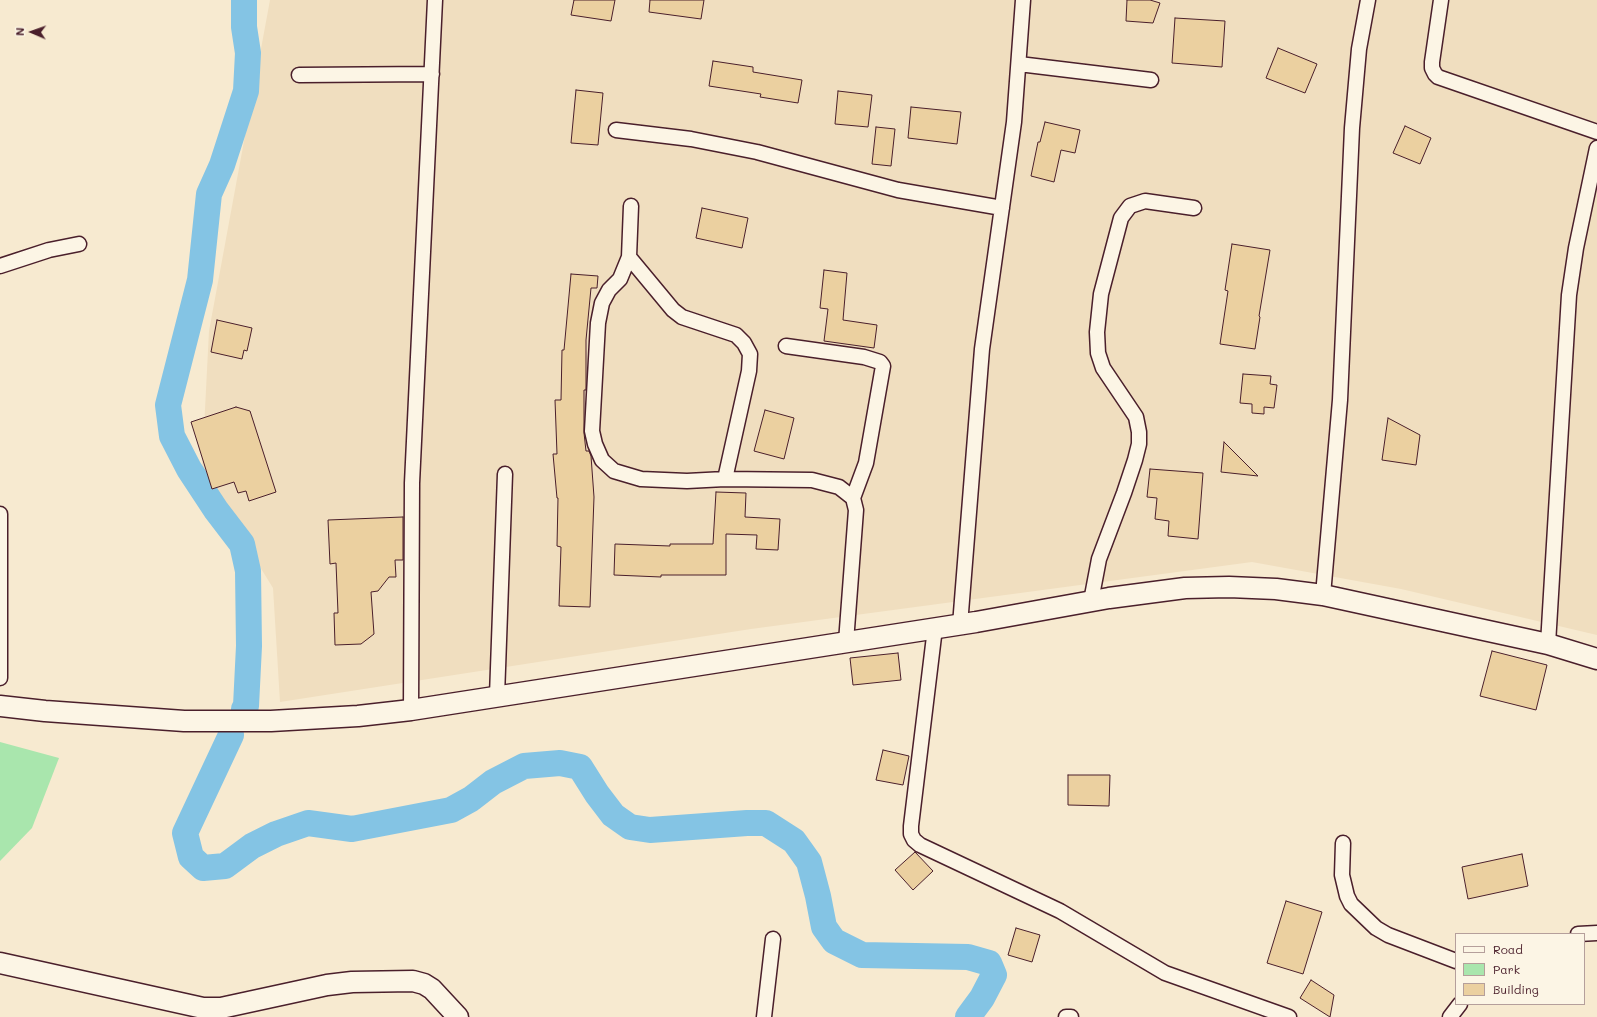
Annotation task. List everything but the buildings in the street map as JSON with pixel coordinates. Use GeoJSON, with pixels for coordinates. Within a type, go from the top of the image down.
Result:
{"type":"FeatureCollection","features":[{"type":"Feature","properties":{"kind":"main road"},"geometry":{"type":"LineString","coordinates":[[0,706],[45,711],[192,721],[271,721],[358,716],[411,710],[960,625],[1091,601],[1185,588],[1229,587],[1276,589],[1323,595],[1548,644],[1597,659]]}},
{"type":"Feature","properties":{"kind":"main road"},"geometry":{"type":"LineString","coordinates":[[0,963],[196,1006],[212,1008],[221,1008],[326,985],[352,982],[413,981],[424,984],[432,989],[458,1017]]}},
{"type":"Feature","properties":{"kind":"street"},"geometry":{"type":"LineString","coordinates":[[411,710],[412,483],[435,0]]}},
{"type":"Feature","properties":{"kind":"street"},"geometry":{"type":"LineString","coordinates":[[960,625],[982,348],[1014,122],[1023,0]]}},
{"type":"Feature","properties":{"kind":"street"},"geometry":{"type":"LineString","coordinates":[[1323,595],[1340,400],[1352,128],[1360,49],[1368,0]]}},
{"type":"Feature","properties":{"kind":"street"},"geometry":{"type":"LineString","coordinates":[[1441,0],[1432,62],[1432,68],[1438,77],[1597,132]]}},
{"type":"Feature","properties":{"kind":"street"},"geometry":{"type":"LineString","coordinates":[[1018,64],[1151,80]]}},
{"type":"Feature","properties":{"kind":"street"},"geometry":{"type":"LineString","coordinates":[[299,75],[432,74]]}},
{"type":"Feature","properties":{"kind":"street"},"geometry":{"type":"LineString","coordinates":[[616,130],[691,139],[757,152],[898,190],[1002,208]]}},
{"type":"Feature","properties":{"kind":"street"},"geometry":{"type":"LineString","coordinates":[[1548,644],[1569,295],[1576,248],[1597,148]]}},
{"type":"Feature","properties":{"kind":"street"},"geometry":{"type":"LineString","coordinates":[[1091,601],[1099,559],[1124,493],[1139,444],[1139,432],[1136,417],[1103,368],[1098,353],[1097,332],[1101,294],[1121,218],[1130,206],[1145,201],[1194,208]]}},
{"type":"Feature","properties":{"kind":"street"},"geometry":{"type":"LineString","coordinates":[[631,206],[629,257],[620,280],[609,290],[602,303],[598,323],[592,430],[595,444],[602,460],[614,470],[641,479],[687,481],[725,479],[812,480],[838,487],[853,498]]}},
{"type":"Feature","properties":{"kind":"street"},"geometry":{"type":"LineString","coordinates":[[0,266],[49,250],[79,244]]}},
{"type":"Feature","properties":{"kind":"street"},"geometry":{"type":"LineString","coordinates":[[629,257],[673,310],[682,317],[736,335],[744,343],[750,354],[749,371],[725,479]]}},
{"type":"Feature","properties":{"kind":"street"},"geometry":{"type":"LineString","coordinates":[[786,346],[864,357],[880,362],[883,366],[866,462],[853,498],[856,510],[846,642]]}},
{"type":"Feature","properties":{"kind":"street"},"geometry":{"type":"LineString","coordinates":[[497,696],[505,474]]}},
{"type":"Feature","properties":{"kind":"street"},"geometry":{"type":"LineString","coordinates":[[0,514],[0,678]]}},
{"type":"Feature","properties":{"kind":"street"},"geometry":{"type":"LineString","coordinates":[[935,628],[911,826],[911,834],[914,840],[920,845],[1060,911],[1165,973],[1289,1017]]}},
{"type":"Feature","properties":{"kind":"street"},"geometry":{"type":"LineString","coordinates":[[1343,843],[1342,875],[1347,896],[1351,904],[1376,928],[1388,935],[1455,960]]}},
{"type":"Feature","properties":{"kind":"street"},"geometry":{"type":"LineString","coordinates":[[1585,934],[1597,933]]}},
{"type":"Feature","properties":{"kind":"street"},"geometry":{"type":"LineString","coordinates":[[764,1017],[773,939]]}},
{"type":"Feature","properties":{"kind":"street"},"geometry":{"type":"LineString","coordinates":[[1450,1017],[1459,1005]]}},
{"type":"Feature","properties":{"kind":"street"},"geometry":{"type":"LineString","coordinates":[[1066,1017],[1071,1017]]}},
{"type":"Feature","properties":{"kind":"shaded area"},"geometry":{"type":"Polygon","coordinates":[[[270,0],[1597,0],[1597,635],[1401,589],[1252,562],[751,629],[280,702],[273,588],[212,489],[202,468],[209,331],[270,0]]]}},
{"type":"Feature","properties":{"kind":"green space"},"geometry":{"type":"Polygon","coordinates":[[[0,742],[59,758],[32,828],[0,861],[0,742]]]}},
{"type":"Feature","properties":{"kind":"waterway"},"geometry":{"type":"LineString","coordinates":[[244,0],[244,27],[248,53],[246,91],[222,165],[209,194],[200,280],[168,405],[172,436],[189,469],[216,510],[242,544],[248,571],[249,646],[246,706],[244,709]]}},
{"type":"Feature","properties":{"kind":"waterway"},"geometry":{"type":"LineString","coordinates":[[231,735],[185,833],[191,857],[203,868],[225,866],[252,846],[276,834],[308,823],[352,829],[451,810],[471,799],[493,782],[524,766],[560,763],[580,767],[597,794],[613,815],[630,827],[650,830],[766,823],[794,841],[809,862],[824,927],[834,941],[862,955],[968,957],[989,963],[994,975],[982,998],[968,1017]]}}]}
